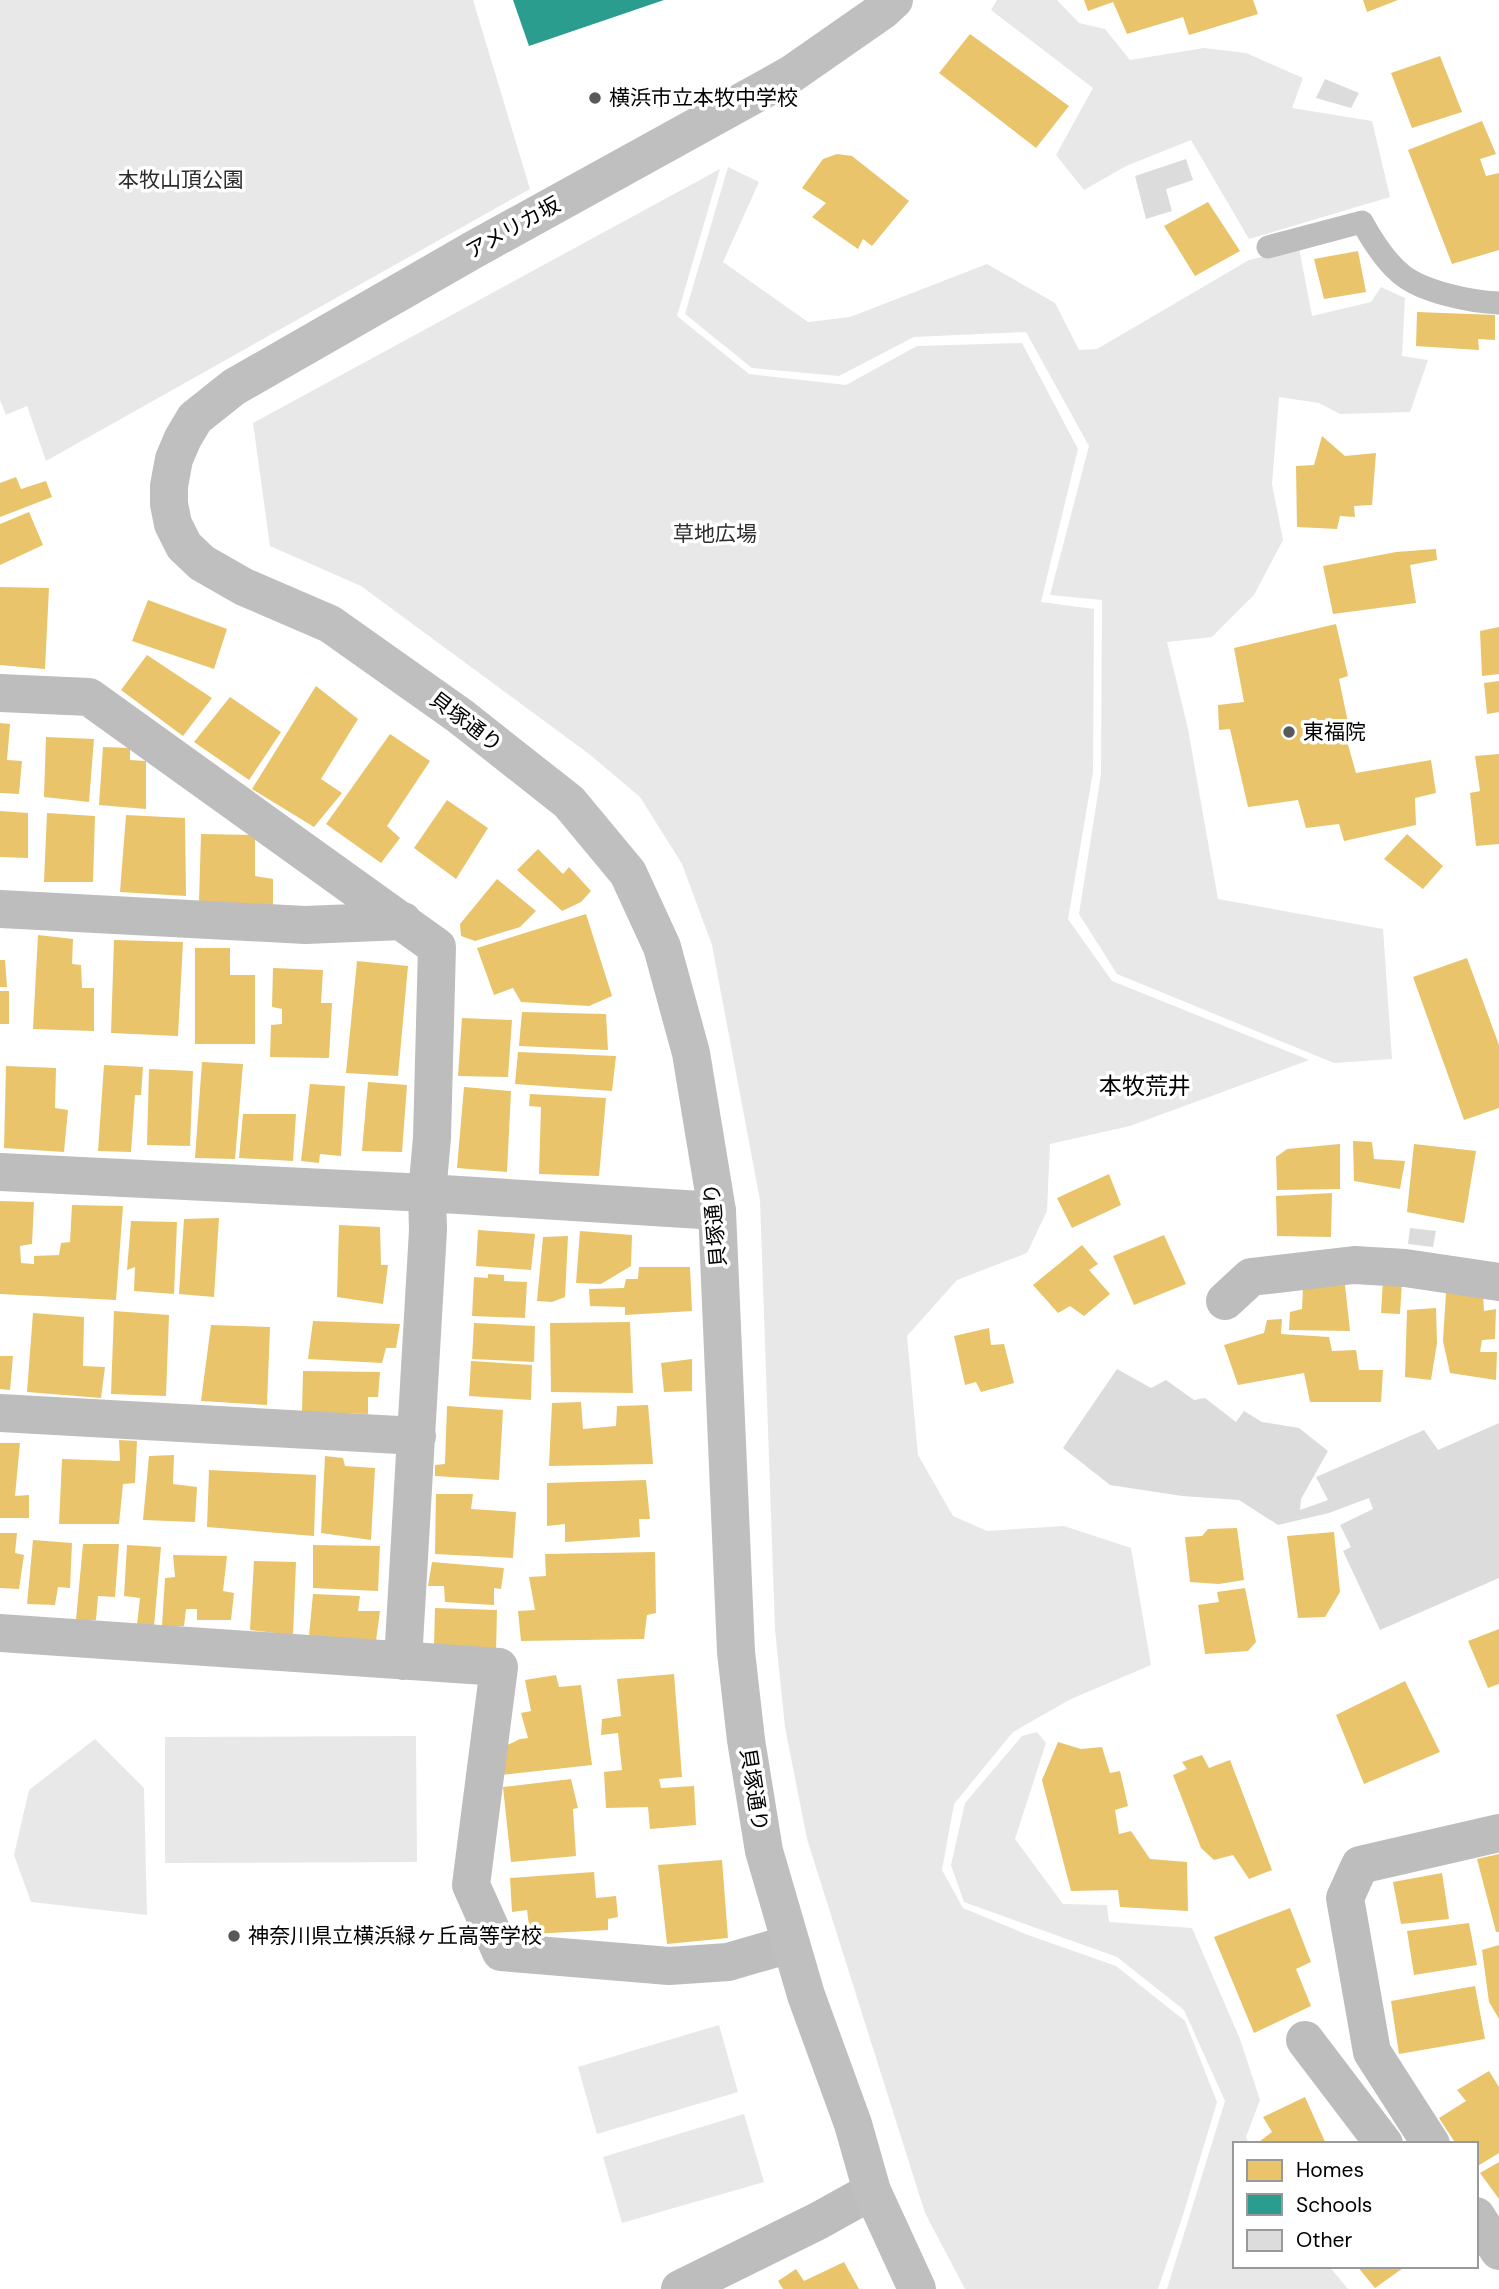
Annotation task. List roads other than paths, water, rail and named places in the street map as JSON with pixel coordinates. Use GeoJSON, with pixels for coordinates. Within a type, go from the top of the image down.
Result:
{"type":"FeatureCollection","features":[{"type":"Feature","properties":{"kind":"street","name":"アメリカ坂"},"geometry":{"type":"LineString","coordinates":[[169,486],[174,458],[195,418],[234,387],[473,250],[790,75],[881,12],[894,0]]}},
{"type":"Feature","properties":{"kind":"street","name":"貝塚通り"},"geometry":{"type":"LineString","coordinates":[[169,486],[173,524],[184,547],[202,563],[244,587],[330,624],[460,716],[569,802],[628,873],[662,947],[691,1053],[717,1211],[736,1652],[746,1740],[764,1851],[806,1995],[853,2124],[872,2190],[917,2289]]}},
{"type":"Feature","properties":{"kind":"street"},"geometry":{"type":"LineString","coordinates":[[0,693],[89,697],[437,947],[432,1138],[427,1193],[428,1230],[403,1661]]}},
{"type":"Feature","properties":{"kind":"street"},"geometry":{"type":"LineString","coordinates":[[0,909],[305,925],[403,921]]}},
{"type":"Feature","properties":{"kind":"street"},"geometry":{"type":"LineString","coordinates":[[0,1172],[427,1193],[717,1211]]}},
{"type":"Feature","properties":{"kind":"street"},"geometry":{"type":"LineString","coordinates":[[1225,1301],[1251,1277],[1354,1265],[1405,1268],[1499,1282]]}},
{"type":"Feature","properties":{"kind":"street"},"geometry":{"type":"LineString","coordinates":[[0,1413],[417,1436]]}},
{"type":"Feature","properties":{"kind":"street"},"geometry":{"type":"LineString","coordinates":[[0,1633],[499,1667],[471,1885],[501,1952],[669,1966],[728,1962],[790,1944]]}},
{"type":"Feature","properties":{"kind":"street"},"geometry":{"type":"LineString","coordinates":[[1430,2142],[1372,2052],[1345,1898],[1360,1865],[1499,1833]]}},
{"type":"Feature","properties":{"kind":"street"},"geometry":{"type":"LineString","coordinates":[[1305,2040],[1382,2142]]}},
{"type":"Feature","properties":{"kind":"street"},"geometry":{"type":"LineString","coordinates":[[680,2289],[818,2221],[872,2190]]}},
{"type":"Feature","properties":{"kind":"lane"},"geometry":{"type":"LineString","coordinates":[[1268,247],[1362,222],[1385,257],[1403,276],[1467,301],[1499,303]]}},
{"type":"Feature","properties":{"kind":"place","name":"横浜市立本牧中学校"},"geometry":{"type":"Point","coordinates":[595,98]}},
{"type":"Feature","properties":{"kind":"place","name":"東福院"},"geometry":{"type":"Point","coordinates":[1289,732]}},
{"type":"Feature","properties":{"kind":"place","name":"神奈川県立横浜緑ヶ丘高等学校"},"geometry":{"type":"Point","coordinates":[234,1936]}},
{"type":"Feature","properties":{"kind":"district","name":"本牧荒井"},"geometry":{"type":"Point","coordinates":[1145,1086]}},
{"type":"Feature","properties":{"kind":"park label","name":"本牧山頂公園"},"geometry":{"type":"Point","coordinates":[181,180]}},
{"type":"Feature","properties":{"kind":"park label","name":"草地広場"},"geometry":{"type":"Point","coordinates":[715,534]}}]}
